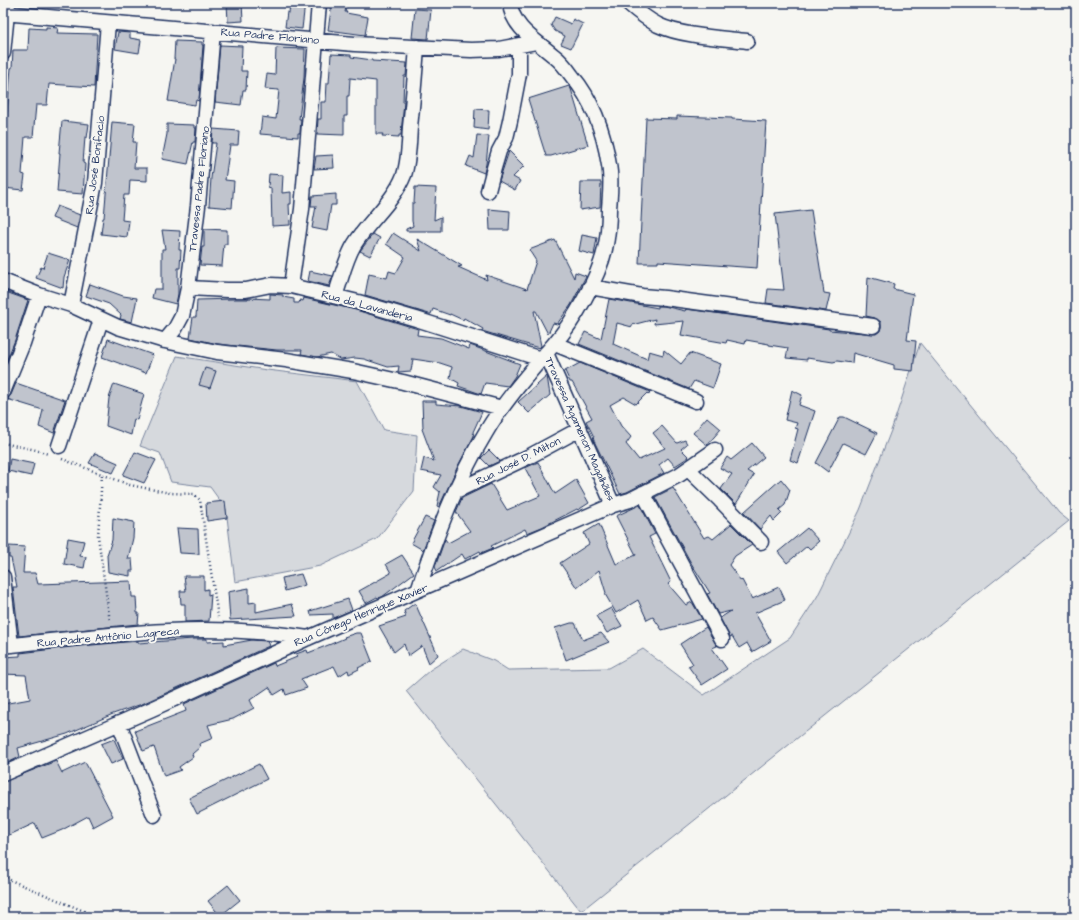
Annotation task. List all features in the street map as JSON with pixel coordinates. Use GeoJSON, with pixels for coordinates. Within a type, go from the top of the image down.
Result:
{"type":"FeatureCollection","features":[{"type":"Feature","properties":{"kind":"street"},"geometry":{"type":"LineString","coordinates":[[291,286],[302,209],[319,3]]}},
{"type":"Feature","properties":{"kind":"street"},"geometry":{"type":"LineString","coordinates":[[418,590],[432,547],[472,455],[502,408],[547,352],[578,310],[596,276],[605,250],[609,223],[610,167],[600,125],[586,95],[573,76],[555,57],[521,28],[515,18],[510,3]]}},
{"type":"Feature","properties":{"kind":"street"},"geometry":{"type":"LineString","coordinates":[[628,3],[648,19],[660,25],[700,35],[747,41]]}},
{"type":"Feature","properties":{"kind":"street"},"geometry":{"type":"LineString","coordinates":[[3,53],[6,10]]}},
{"type":"Feature","properties":{"kind":"street","name":"Rua Padre Floriano"},"geometry":{"type":"LineString","coordinates":[[6,10],[108,23],[417,47],[471,50],[498,49],[536,42]]}},
{"type":"Feature","properties":{"kind":"street","name":"Rua José Bonifacio"},"geometry":{"type":"LineString","coordinates":[[71,305],[95,184],[108,23]]}},
{"type":"Feature","properties":{"kind":"street","name":"Travessa Padre Floriano"},"geometry":{"type":"LineString","coordinates":[[165,341],[175,329],[182,316],[188,288],[198,206],[213,31]]}},
{"type":"Feature","properties":{"kind":"street"},"geometry":{"type":"LineString","coordinates":[[488,191],[499,151],[506,138],[510,121],[519,74],[519,46]]}},
{"type":"Feature","properties":{"kind":"street"},"geometry":{"type":"LineString","coordinates":[[336,296],[346,264],[354,246],[366,228],[384,208],[396,191],[404,174],[408,156],[417,47]]}},
{"type":"Feature","properties":{"kind":"street"},"geometry":{"type":"LineString","coordinates":[[3,281],[39,295],[71,305],[101,320],[132,332],[165,341],[217,352],[286,360],[361,373],[403,382],[502,408]]}},
{"type":"Feature","properties":{"kind":"street","name":"Rua da Lavanderia"},"geometry":{"type":"LineString","coordinates":[[188,288],[246,290],[272,285],[291,286],[336,296],[416,319],[547,352],[696,401]]}},
{"type":"Feature","properties":{"kind":"street"},"geometry":{"type":"LineString","coordinates":[[590,287],[642,296],[873,326]]}},
{"type":"Feature","properties":{"kind":"street"},"geometry":{"type":"LineString","coordinates":[[3,392],[23,343],[39,295]]}},
{"type":"Feature","properties":{"kind":"street"},"geometry":{"type":"LineString","coordinates":[[56,453],[101,320]]}},
{"type":"Feature","properties":{"kind":"street","name":"Travessa Agamenon Magalhães"},"geometry":{"type":"LineString","coordinates":[[547,352],[613,505]]}},
{"type":"Feature","properties":{"kind":"street","name":"Rua José D. Milton"},"geometry":{"type":"LineString","coordinates":[[456,491],[530,456],[580,429]]}},
{"type":"Feature","properties":{"kind":"street","name":"Rua Cônego Henrique Xavier"},"geometry":{"type":"LineString","coordinates":[[3,774],[119,724],[308,638],[643,493],[679,475],[715,450]]}},
{"type":"Feature","properties":{"kind":"street"},"geometry":{"type":"LineString","coordinates":[[688,469],[761,542]]}},
{"type":"Feature","properties":{"kind":"street"},"geometry":{"type":"LineString","coordinates":[[643,493],[722,639]]}},
{"type":"Feature","properties":{"kind":"street"},"geometry":{"type":"LineString","coordinates":[[3,577],[7,646]]}},
{"type":"Feature","properties":{"kind":"street","name":"Rua Padre Antônio Lagreca"},"geometry":{"type":"LineString","coordinates":[[7,646],[151,631],[219,630],[278,633],[308,638]]}},
{"type":"Feature","properties":{"kind":"street"},"geometry":{"type":"LineString","coordinates":[[119,724],[154,815]]}},
{"type":"Feature","properties":{"kind":"path"},"geometry":{"type":"LineString","coordinates":[[3,444],[56,453],[102,475],[136,487],[170,493],[194,494],[200,500],[219,630]]}},
{"type":"Feature","properties":{"kind":"path"},"geometry":{"type":"LineString","coordinates":[[102,475],[98,536],[112,634]]}},
{"type":"Feature","properties":{"kind":"path"},"geometry":{"type":"LineString","coordinates":[[3,876],[98,917]]}},
{"type":"Feature","properties":{"kind":"shaded area"},"geometry":{"type":"Polygon","coordinates":[[[920,343],[1059,513],[1069,521],[581,911],[406,691],[430,670],[463,649],[494,661],[508,670],[609,668],[643,649],[704,695],[790,638],[817,597],[860,510],[892,428],[920,343]]]}},
{"type":"Feature","properties":{"kind":"shaded area"},"geometry":{"type":"Polygon","coordinates":[[[177,356],[267,370],[357,381],[384,430],[417,435],[414,491],[377,539],[320,566],[235,582],[226,509],[210,487],[171,482],[160,453],[140,446],[177,356]]]}},
{"type":"Feature","properties":{"kind":"building"},"geometry":{"type":"Polygon","coordinates":[[[227,3],[242,3],[243,21],[228,22],[227,3]]]}},
{"type":"Feature","properties":{"kind":"building"},"geometry":{"type":"Polygon","coordinates":[[[290,3],[305,3],[302,29],[285,27],[290,3]]]}},
{"type":"Feature","properties":{"kind":"building"},"geometry":{"type":"Polygon","coordinates":[[[332,3],[347,3],[346,13],[368,17],[365,35],[328,30],[332,3]]]}},
{"type":"Feature","properties":{"kind":"building"},"geometry":{"type":"Polygon","coordinates":[[[415,9],[431,10],[428,39],[412,38],[415,9]]]}},
{"type":"Feature","properties":{"kind":"building"},"geometry":{"type":"Polygon","coordinates":[[[555,17],[571,24],[573,19],[583,24],[571,48],[561,44],[565,36],[555,31],[551,25],[555,17]]]}},
{"type":"Feature","properties":{"kind":"building"},"geometry":{"type":"Polygon","coordinates":[[[46,27],[58,28],[57,33],[97,34],[94,87],[49,84],[47,105],[36,105],[33,137],[25,137],[22,174],[25,175],[23,190],[3,188],[6,167],[3,167],[5,135],[3,135],[5,112],[7,112],[13,50],[28,50],[29,28],[46,29],[46,27]]]}},
{"type":"Feature","properties":{"kind":"building"},"geometry":{"type":"Polygon","coordinates":[[[118,32],[130,33],[130,38],[141,40],[139,53],[115,49],[118,32]]]}},
{"type":"Feature","properties":{"kind":"building"},"geometry":{"type":"Polygon","coordinates":[[[175,41],[202,42],[203,45],[199,101],[196,100],[195,105],[168,101],[175,59],[175,41]]]}},
{"type":"Feature","properties":{"kind":"building"},"geometry":{"type":"Polygon","coordinates":[[[220,45],[242,46],[241,71],[247,71],[246,90],[243,90],[241,105],[215,102],[220,45]]]}},
{"type":"Feature","properties":{"kind":"building"},"geometry":{"type":"Polygon","coordinates":[[[276,48],[305,49],[304,78],[299,119],[301,119],[300,133],[298,133],[298,137],[260,134],[262,117],[276,119],[279,90],[265,89],[267,74],[275,75],[276,48]]]}},
{"type":"Feature","properties":{"kind":"building"},"geometry":{"type":"Polygon","coordinates":[[[331,54],[351,55],[351,57],[372,61],[407,63],[406,76],[404,76],[404,102],[401,135],[399,135],[399,137],[382,136],[383,134],[376,134],[376,81],[350,78],[349,96],[347,96],[347,116],[344,116],[344,135],[317,134],[318,119],[321,119],[321,102],[326,102],[331,54]]]}},
{"type":"Feature","properties":{"kind":"building"},"geometry":{"type":"Polygon","coordinates":[[[569,86],[588,145],[551,156],[546,156],[528,99],[569,86]]]}},
{"type":"Feature","properties":{"kind":"building"},"geometry":{"type":"Polygon","coordinates":[[[475,109],[489,110],[488,130],[474,128],[475,109]]]}},
{"type":"Feature","properties":{"kind":"building"},"geometry":{"type":"Polygon","coordinates":[[[677,116],[766,121],[757,268],[658,261],[658,263],[639,263],[646,118],[677,119],[677,116]]]}},
{"type":"Feature","properties":{"kind":"building"},"geometry":{"type":"Polygon","coordinates":[[[62,121],[89,124],[87,138],[85,137],[83,194],[57,192],[62,121]]]}},
{"type":"Feature","properties":{"kind":"building"},"geometry":{"type":"Polygon","coordinates":[[[112,122],[135,124],[133,142],[136,142],[134,168],[147,168],[147,181],[130,180],[129,195],[124,195],[122,220],[129,221],[127,237],[101,234],[104,218],[112,122]]]}},
{"type":"Feature","properties":{"kind":"building"},"geometry":{"type":"Polygon","coordinates":[[[167,124],[194,125],[194,128],[196,128],[195,142],[193,142],[188,164],[162,159],[167,134],[167,124]]]}},
{"type":"Feature","properties":{"kind":"building"},"geometry":{"type":"Polygon","coordinates":[[[213,129],[239,131],[238,145],[230,145],[225,180],[234,181],[232,208],[209,206],[216,143],[212,143],[213,129]]]}},
{"type":"Feature","properties":{"kind":"building"},"geometry":{"type":"Polygon","coordinates":[[[477,135],[489,136],[484,173],[466,166],[470,156],[474,158],[477,135]]]}},
{"type":"Feature","properties":{"kind":"building"},"geometry":{"type":"Polygon","coordinates":[[[509,151],[524,166],[513,177],[520,181],[515,190],[499,181],[509,151]]]}},
{"type":"Feature","properties":{"kind":"building"},"geometry":{"type":"Polygon","coordinates":[[[333,155],[334,168],[314,169],[316,156],[333,155]]]}},
{"type":"Feature","properties":{"kind":"building"},"geometry":{"type":"Polygon","coordinates":[[[269,174],[283,175],[282,193],[291,192],[291,204],[289,204],[290,225],[272,226],[271,188],[268,187],[269,174]]]}},
{"type":"Feature","properties":{"kind":"building"},"geometry":{"type":"Polygon","coordinates":[[[581,182],[601,182],[600,207],[580,210],[581,182]]]}},
{"type":"Feature","properties":{"kind":"building"},"geometry":{"type":"Polygon","coordinates":[[[415,187],[436,188],[434,220],[441,217],[441,231],[406,231],[406,229],[413,226],[412,203],[414,203],[415,187]]]}},
{"type":"Feature","properties":{"kind":"building"},"geometry":{"type":"Polygon","coordinates":[[[336,194],[336,205],[331,205],[327,231],[312,228],[316,206],[311,206],[312,196],[336,194]]]}},
{"type":"Feature","properties":{"kind":"building"},"geometry":{"type":"Polygon","coordinates":[[[57,206],[80,215],[77,228],[52,218],[57,206]]]}},
{"type":"Feature","properties":{"kind":"building"},"geometry":{"type":"Polygon","coordinates":[[[489,209],[510,211],[509,230],[490,230],[489,209]]]}},
{"type":"Feature","properties":{"kind":"building"},"geometry":{"type":"Polygon","coordinates":[[[811,210],[824,293],[830,294],[826,311],[766,303],[768,289],[784,290],[775,214],[811,210]]]}},
{"type":"Feature","properties":{"kind":"building"},"geometry":{"type":"Polygon","coordinates":[[[204,229],[227,230],[227,244],[224,244],[222,266],[200,265],[202,247],[204,247],[204,229]]]}},
{"type":"Feature","properties":{"kind":"building"},"geometry":{"type":"Polygon","coordinates":[[[162,230],[180,231],[179,250],[181,250],[180,268],[178,268],[178,294],[176,304],[152,298],[154,289],[162,289],[162,249],[165,249],[162,230]]]}},
{"type":"Feature","properties":{"kind":"building"},"geometry":{"type":"Polygon","coordinates":[[[393,233],[421,251],[417,239],[462,266],[458,267],[487,280],[486,275],[527,289],[536,261],[529,250],[555,240],[574,278],[575,272],[586,276],[571,305],[557,324],[553,323],[548,334],[536,311],[534,311],[541,346],[539,348],[482,331],[483,329],[464,318],[463,320],[433,309],[431,314],[429,314],[365,295],[369,274],[387,278],[389,271],[396,273],[405,257],[386,244],[393,233]]]}},
{"type":"Feature","properties":{"kind":"building"},"geometry":{"type":"Polygon","coordinates":[[[373,234],[380,238],[370,256],[360,251],[373,234]]]}},
{"type":"Feature","properties":{"kind":"building"},"geometry":{"type":"Polygon","coordinates":[[[582,235],[597,238],[594,255],[579,251],[582,235]]]}},
{"type":"Feature","properties":{"kind":"building"},"geometry":{"type":"Polygon","coordinates":[[[48,253],[70,260],[64,277],[63,288],[36,278],[41,267],[43,268],[48,253]]]}},
{"type":"Feature","properties":{"kind":"building"},"geometry":{"type":"Polygon","coordinates":[[[310,271],[333,276],[329,286],[308,281],[310,271]]]}},
{"type":"Feature","properties":{"kind":"building"},"geometry":{"type":"Polygon","coordinates":[[[868,277],[894,284],[893,289],[913,294],[907,340],[916,341],[913,371],[894,369],[894,365],[853,353],[852,363],[807,358],[807,360],[786,358],[788,348],[746,340],[745,344],[727,340],[726,343],[681,335],[684,321],[654,324],[655,319],[632,325],[632,327],[617,323],[613,344],[647,359],[649,351],[663,355],[664,350],[681,364],[690,353],[721,364],[713,388],[694,381],[689,389],[579,344],[585,332],[601,339],[609,299],[658,308],[658,306],[664,306],[685,311],[686,309],[829,330],[876,334],[880,331],[881,322],[875,318],[866,316],[868,277]]]}},
{"type":"Feature","properties":{"kind":"building"},"geometry":{"type":"Polygon","coordinates":[[[90,284],[123,296],[137,298],[132,322],[120,319],[121,315],[109,304],[86,296],[90,284]]]}},
{"type":"Feature","properties":{"kind":"building"},"geometry":{"type":"Polygon","coordinates":[[[3,291],[28,300],[15,340],[3,369],[3,291]]]}},
{"type":"Feature","properties":{"kind":"building"},"geometry":{"type":"Polygon","coordinates":[[[270,294],[283,295],[283,297],[294,299],[294,303],[299,303],[300,300],[303,301],[304,298],[356,310],[418,329],[417,335],[441,338],[469,349],[470,345],[520,364],[515,376],[508,386],[485,383],[481,394],[458,386],[459,383],[450,378],[452,367],[440,363],[413,359],[411,371],[398,372],[399,366],[388,367],[364,359],[355,358],[341,360],[331,354],[317,357],[301,354],[302,350],[277,350],[218,344],[190,338],[193,317],[196,317],[197,300],[248,298],[270,299],[270,294]]]}},
{"type":"Feature","properties":{"kind":"building"},"geometry":{"type":"Polygon","coordinates":[[[108,339],[153,355],[146,373],[102,357],[108,339]]]}},
{"type":"Feature","properties":{"kind":"building"},"geometry":{"type":"Polygon","coordinates":[[[580,363],[650,392],[649,395],[647,393],[636,404],[624,397],[610,405],[621,426],[631,437],[626,444],[639,460],[665,448],[653,433],[662,426],[677,443],[685,440],[687,444],[681,449],[689,457],[675,466],[668,458],[659,465],[664,473],[627,492],[620,494],[586,421],[592,418],[565,371],[580,363]]]}},
{"type":"Feature","properties":{"kind":"building"},"geometry":{"type":"Polygon","coordinates":[[[205,368],[216,371],[210,388],[199,385],[205,368]]]}},
{"type":"Feature","properties":{"kind":"building"},"geometry":{"type":"Polygon","coordinates":[[[547,376],[550,395],[529,413],[518,402],[547,376]]]}},
{"type":"Feature","properties":{"kind":"building"},"geometry":{"type":"Polygon","coordinates":[[[16,383],[65,400],[54,433],[39,427],[43,410],[7,399],[11,395],[16,383]]]}},
{"type":"Feature","properties":{"kind":"building"},"geometry":{"type":"Polygon","coordinates":[[[114,384],[144,394],[137,420],[134,419],[131,435],[106,426],[109,398],[114,384]]]}},
{"type":"Feature","properties":{"kind":"building"},"geometry":{"type":"Polygon","coordinates":[[[792,390],[802,395],[799,405],[815,411],[798,463],[790,460],[798,429],[795,428],[797,423],[785,420],[792,390]]]}},
{"type":"Feature","properties":{"kind":"building"},"geometry":{"type":"Polygon","coordinates":[[[422,401],[436,401],[436,404],[461,406],[482,412],[473,432],[474,436],[439,507],[437,506],[440,492],[434,487],[441,475],[421,471],[424,458],[434,461],[422,429],[422,401]]]}},
{"type":"Feature","properties":{"kind":"building"},"geometry":{"type":"Polygon","coordinates":[[[707,417],[721,429],[707,445],[693,433],[707,417]]]}},
{"type":"Feature","properties":{"kind":"building"},"geometry":{"type":"Polygon","coordinates":[[[840,417],[844,417],[877,433],[866,454],[843,443],[828,472],[816,463],[840,417]]]}},
{"type":"Feature","properties":{"kind":"building"},"geometry":{"type":"Polygon","coordinates":[[[752,443],[764,457],[747,471],[754,475],[736,504],[721,489],[732,474],[720,468],[727,457],[731,460],[752,443]]]}},
{"type":"Feature","properties":{"kind":"building"},"geometry":{"type":"Polygon","coordinates":[[[489,450],[500,461],[489,466],[481,458],[489,450]]]}},
{"type":"Feature","properties":{"kind":"building"},"geometry":{"type":"Polygon","coordinates":[[[135,452],[156,460],[144,483],[123,475],[135,452]]]}},
{"type":"Feature","properties":{"kind":"building"},"geometry":{"type":"Polygon","coordinates":[[[95,453],[118,463],[113,473],[89,463],[95,453]]]}},
{"type":"Feature","properties":{"kind":"building"},"geometry":{"type":"Polygon","coordinates":[[[10,459],[34,464],[31,476],[8,471],[10,459]]]}},
{"type":"Feature","properties":{"kind":"building"},"geometry":{"type":"Polygon","coordinates":[[[538,462],[555,494],[576,480],[589,503],[578,510],[577,509],[542,527],[527,533],[525,529],[491,546],[493,548],[481,553],[480,551],[465,559],[462,554],[437,571],[435,567],[445,539],[448,543],[470,531],[456,512],[462,498],[491,484],[507,510],[540,496],[525,468],[538,462]]]}},
{"type":"Feature","properties":{"kind":"building"},"geometry":{"type":"Polygon","coordinates":[[[781,479],[790,490],[785,505],[779,510],[782,513],[774,521],[771,516],[760,529],[744,512],[781,479]]]}},
{"type":"Feature","properties":{"kind":"building"},"geometry":{"type":"Polygon","coordinates":[[[673,488],[704,538],[709,536],[713,539],[731,524],[752,545],[735,556],[729,565],[741,581],[742,580],[752,599],[779,587],[785,600],[755,613],[771,641],[752,652],[747,643],[739,648],[732,636],[730,637],[720,618],[731,611],[718,614],[707,594],[710,593],[691,563],[655,497],[673,488]]]}},
{"type":"Feature","properties":{"kind":"building"},"geometry":{"type":"Polygon","coordinates":[[[225,501],[227,518],[207,521],[206,503],[225,501]]]}},
{"type":"Feature","properties":{"kind":"building"},"geometry":{"type":"Polygon","coordinates":[[[640,505],[655,534],[649,537],[671,582],[668,584],[686,605],[692,602],[702,619],[662,630],[653,617],[647,620],[638,600],[616,613],[605,594],[606,593],[599,570],[577,588],[560,563],[589,544],[584,533],[599,524],[616,564],[636,555],[616,516],[640,505]]]}},
{"type":"Feature","properties":{"kind":"building"},"geometry":{"type":"Polygon","coordinates":[[[425,517],[434,521],[423,550],[411,543],[425,517]]]}},
{"type":"Feature","properties":{"kind":"building"},"geometry":{"type":"Polygon","coordinates":[[[113,518],[134,522],[133,538],[128,559],[132,559],[133,571],[130,571],[130,576],[108,572],[107,555],[112,540],[113,518]]]}},
{"type":"Feature","properties":{"kind":"building"},"geometry":{"type":"Polygon","coordinates":[[[177,528],[198,529],[199,554],[180,553],[177,528]]]}},
{"type":"Feature","properties":{"kind":"building"},"geometry":{"type":"Polygon","coordinates":[[[807,528],[819,541],[810,549],[807,546],[787,563],[778,552],[807,528]]]}},
{"type":"Feature","properties":{"kind":"building"},"geometry":{"type":"Polygon","coordinates":[[[68,538],[84,541],[80,556],[86,557],[84,568],[64,564],[68,538]]]}},
{"type":"Feature","properties":{"kind":"building"},"geometry":{"type":"Polygon","coordinates":[[[9,546],[25,547],[23,573],[35,573],[38,584],[131,581],[132,597],[136,597],[137,613],[139,613],[138,624],[19,636],[13,587],[17,587],[11,558],[9,558],[9,546]]]}},
{"type":"Feature","properties":{"kind":"building"},"geometry":{"type":"Polygon","coordinates":[[[402,555],[414,573],[382,597],[377,597],[366,603],[359,591],[391,573],[386,564],[402,555]]]}},
{"type":"Feature","properties":{"kind":"building"},"geometry":{"type":"Polygon","coordinates":[[[301,574],[305,585],[285,591],[282,578],[301,574]]]}},
{"type":"Feature","properties":{"kind":"building"},"geometry":{"type":"Polygon","coordinates":[[[184,576],[204,576],[204,590],[208,589],[208,595],[211,594],[209,621],[185,622],[185,604],[181,604],[180,591],[186,591],[184,576]]]}},
{"type":"Feature","properties":{"kind":"building"},"geometry":{"type":"Polygon","coordinates":[[[249,588],[249,603],[256,602],[256,612],[292,604],[296,616],[230,620],[228,592],[249,588]]]}},
{"type":"Feature","properties":{"kind":"building"},"geometry":{"type":"Polygon","coordinates":[[[348,599],[352,610],[333,618],[333,614],[311,615],[310,611],[348,599]]]}},
{"type":"Feature","properties":{"kind":"building"},"geometry":{"type":"Polygon","coordinates":[[[415,603],[438,655],[429,663],[422,646],[408,656],[404,644],[394,652],[379,626],[406,617],[404,611],[415,603]]]}},
{"type":"Feature","properties":{"kind":"building"},"geometry":{"type":"Polygon","coordinates":[[[611,608],[622,626],[607,633],[596,616],[611,608]]]}},
{"type":"Feature","properties":{"kind":"building"},"geometry":{"type":"Polygon","coordinates":[[[575,623],[583,640],[601,633],[609,642],[566,660],[555,628],[575,623]]]}},
{"type":"Feature","properties":{"kind":"building"},"geometry":{"type":"Polygon","coordinates":[[[706,627],[717,646],[712,648],[727,669],[702,685],[688,666],[693,664],[680,644],[706,627]]]}},
{"type":"Feature","properties":{"kind":"building"},"geometry":{"type":"Polygon","coordinates":[[[356,633],[361,633],[372,661],[349,674],[348,670],[339,676],[334,666],[301,679],[307,688],[286,695],[284,689],[274,695],[269,687],[250,700],[254,708],[233,719],[208,725],[213,738],[199,744],[200,747],[192,754],[193,757],[179,767],[181,770],[164,776],[154,747],[143,751],[135,731],[186,711],[184,704],[274,663],[275,666],[297,657],[296,654],[307,650],[308,653],[356,633]]]}},
{"type":"Feature","properties":{"kind":"building"},"geometry":{"type":"Polygon","coordinates":[[[207,639],[207,642],[224,641],[224,645],[252,640],[267,641],[269,646],[142,704],[113,714],[67,734],[18,748],[20,757],[3,765],[3,704],[30,699],[26,675],[3,674],[3,657],[20,656],[20,653],[80,646],[138,641],[138,643],[207,639]]]}},
{"type":"Feature","properties":{"kind":"building"},"geometry":{"type":"Polygon","coordinates":[[[114,739],[123,759],[111,764],[101,744],[114,739]]]}},
{"type":"Feature","properties":{"kind":"building"},"geometry":{"type":"Polygon","coordinates":[[[56,761],[62,773],[85,762],[113,816],[93,827],[88,816],[62,830],[42,838],[35,823],[3,838],[3,782],[56,761]]]}},
{"type":"Feature","properties":{"kind":"building"},"geometry":{"type":"Polygon","coordinates":[[[259,764],[267,779],[197,814],[189,798],[259,764]]]}},
{"type":"Feature","properties":{"kind":"building"},"geometry":{"type":"Polygon","coordinates":[[[228,885],[240,900],[220,916],[208,901],[228,885]]]}}]}
